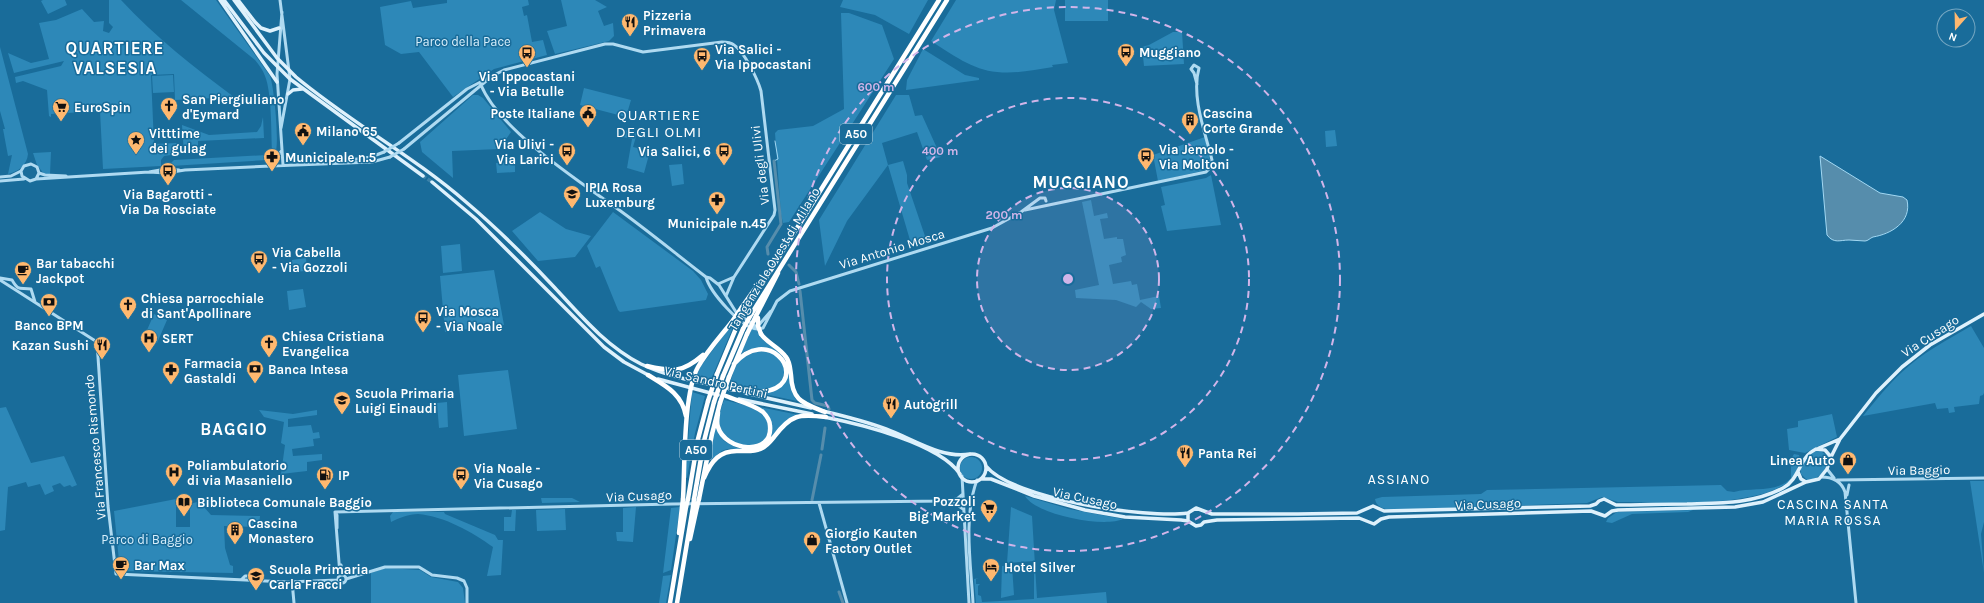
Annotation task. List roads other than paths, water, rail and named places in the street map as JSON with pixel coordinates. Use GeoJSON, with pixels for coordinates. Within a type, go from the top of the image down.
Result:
{"type":"FeatureCollection","features":[{"type":"Feature","properties":{"kind":"highway","name":"Tangenziale Ovest di Milano"},"geometry":{"type":"LineString","coordinates":[[670,603],[680,550],[685,499],[701,428],[717,374],[744,308],[772,268],[940,0]]}},
{"type":"Feature","properties":{"kind":"highway","name":"Tangenziale Ovest di Milano"},"geometry":{"type":"LineString","coordinates":[[676,603],[697,499],[706,435],[714,402],[723,376],[743,329],[790,250],[947,0]]}},
{"type":"Feature","properties":{"kind":"highway"},"geometry":{"type":"LineString","coordinates":[[704,478],[712,434],[729,377],[747,334],[790,250]]}},
{"type":"Feature","properties":{"kind":"highway"},"geometry":{"type":"LineString","coordinates":[[685,499],[687,424],[693,381],[698,366],[744,308]]}},
{"type":"Feature","properties":{"kind":"highway"},"geometry":{"type":"LineString","coordinates":[[757,317],[760,334],[786,357],[790,365],[793,391],[797,398],[826,414]]}},
{"type":"Feature","properties":{"kind":"highway"},"geometry":{"type":"LineString","coordinates":[[647,366],[668,371],[679,370],[693,363],[711,348]]}},
{"type":"Feature","properties":{"kind":"highway"},"geometry":{"type":"LineString","coordinates":[[730,389],[765,392],[781,384],[786,373],[783,360],[767,350],[752,350],[746,352],[734,364]]}},
{"type":"Feature","properties":{"kind":"highway"},"geometry":{"type":"LineString","coordinates":[[648,375],[673,390],[684,408],[687,424]]}},
{"type":"Feature","properties":{"kind":"highway"},"geometry":{"type":"LineString","coordinates":[[718,412],[717,424],[720,433],[724,438],[734,444],[753,447],[762,444],[768,437],[770,422],[765,414],[757,408],[726,396]]}},
{"type":"Feature","properties":{"kind":"highway"},"geometry":{"type":"LineString","coordinates":[[697,499],[704,478],[712,462],[721,454],[730,451],[751,451],[762,449],[769,443],[784,424],[794,417],[826,414]]}},
{"type":"Feature","properties":{"kind":"main road"},"geometry":{"type":"LineString","coordinates":[[220,0],[277,82]]}},
{"type":"Feature","properties":{"kind":"main road"},"geometry":{"type":"LineString","coordinates":[[224,0],[255,42],[290,79],[423,176]]}},
{"type":"Feature","properties":{"kind":"main road","name":"Via Sandro Pertini"},"geometry":{"type":"LineString","coordinates":[[234,0],[277,58],[305,84],[435,177],[498,231],[609,342],[647,366],[693,381],[884,428],[948,454],[960,456],[970,454]]}},
{"type":"Feature","properties":{"kind":"main road"},"geometry":{"type":"LineString","coordinates":[[238,0],[261,28],[270,31],[279,28]]}},
{"type":"Feature","properties":{"kind":"main road"},"geometry":{"type":"LineString","coordinates":[[288,94],[295,89],[303,89]]}},
{"type":"Feature","properties":{"kind":"main road","name":"Via Sandro Pertini"},"geometry":{"type":"LineString","coordinates":[[432,182],[476,219],[604,347],[624,362],[648,375],[691,389],[826,414],[868,427],[916,445],[946,459],[956,467],[961,475]]}},
{"type":"Feature","properties":{"kind":"main road","name":"Via Cusago"},"geometry":{"type":"LineString","coordinates":[[1831,457],[1840,439],[1859,415],[1891,377],[1910,359],[1930,345],[1984,314]]}},
{"type":"Feature","properties":{"kind":"main road"},"geometry":{"type":"LineString","coordinates":[[1819,448],[1827,451],[1831,457],[1827,469],[1821,477],[1813,481],[1806,482],[1801,479],[1798,472],[1805,457],[1819,448],[1840,439]]}},
{"type":"Feature","properties":{"kind":"main road"},"geometry":{"type":"LineString","coordinates":[[970,454],[981,457],[986,466],[985,473],[979,479],[968,481],[961,475],[960,462],[964,457],[970,454]]}},
{"type":"Feature","properties":{"kind":"main road","name":"Via Cusago"},"geometry":{"type":"LineString","coordinates":[[986,466],[992,473],[1020,486],[1071,502],[1136,513],[1174,514],[1188,513],[1196,508],[1204,512],[1217,514],[1357,513],[1372,506],[1380,510],[1445,510],[1596,504],[1599,500],[1604,499],[1609,500],[1612,504],[1720,503],[1742,501],[1764,496],[1785,487],[1798,472]]}},
{"type":"Feature","properties":{"kind":"main road","name":"Via Cusago"},"geometry":{"type":"LineString","coordinates":[[979,479],[991,479],[1034,496],[1085,510],[1125,516],[1188,522],[1196,526],[1200,526],[1204,522],[1217,520],[1359,518],[1374,524],[1381,519],[1537,512],[1596,512],[1605,516],[1612,511],[1735,507],[1762,502],[1806,482]]}},
{"type":"Feature","properties":{"kind":"main road"},"geometry":{"type":"LineString","coordinates":[[1596,504],[1596,512]]}},
{"type":"Feature","properties":{"kind":"main road"},"geometry":{"type":"LineString","coordinates":[[1612,504],[1612,511]]}},
{"type":"Feature","properties":{"kind":"main road"},"geometry":{"type":"LineString","coordinates":[[1365,510],[1365,520]]}},
{"type":"Feature","properties":{"kind":"main road"},"geometry":{"type":"LineString","coordinates":[[1380,510],[1381,519]]}},
{"type":"Feature","properties":{"kind":"main road"},"geometry":{"type":"LineString","coordinates":[[1204,512],[1204,522]]}},
{"type":"Feature","properties":{"kind":"main road"},"geometry":{"type":"LineString","coordinates":[[1188,513],[1188,522]]}},
{"type":"Feature","properties":{"kind":"street"},"geometry":{"type":"LineString","coordinates":[[280,0],[290,70],[288,94],[281,132]]}},
{"type":"Feature","properties":{"kind":"street"},"geometry":{"type":"LineString","coordinates":[[282,12],[279,28],[277,82],[283,165]]}},
{"type":"Feature","properties":{"kind":"street","name":"Via degli Ulivi"},"geometry":{"type":"LineString","coordinates":[[494,75],[512,68],[610,44],[644,52],[722,42],[736,46],[756,78],[761,91],[775,210],[774,215],[734,277],[726,296]]}},
{"type":"Feature","properties":{"kind":"street"},"geometry":{"type":"LineString","coordinates":[[1023,210],[1206,172],[1210,168],[1212,160],[1200,110],[1196,72]]}},
{"type":"Feature","properties":{"kind":"street"},"geometry":{"type":"LineString","coordinates":[[332,163],[371,157],[384,152],[399,143],[476,84],[494,75]]}},
{"type":"Feature","properties":{"kind":"street"},"geometry":{"type":"LineString","coordinates":[[0,177],[11,176],[30,164],[36,166],[39,173],[45,175],[72,176],[149,172],[166,169],[185,170],[378,162],[404,149],[494,75]]}},
{"type":"Feature","properties":{"kind":"street"},"geometry":{"type":"LineString","coordinates":[[476,84],[481,86],[484,94],[522,136],[706,277],[718,284],[726,296],[718,299],[706,277]]}},
{"type":"Feature","properties":{"kind":"street"},"geometry":{"type":"LineString","coordinates":[[475,90],[476,84]]}},
{"type":"Feature","properties":{"kind":"street"},"geometry":{"type":"LineString","coordinates":[[475,90],[484,94]]}},
{"type":"Feature","properties":{"kind":"street"},"geometry":{"type":"LineString","coordinates":[[271,166],[282,150]]}},
{"type":"Feature","properties":{"kind":"street"},"geometry":{"type":"LineString","coordinates":[[21,171],[24,179]]}},
{"type":"Feature","properties":{"kind":"street"},"geometry":{"type":"LineString","coordinates":[[36,179],[39,173]]}},
{"type":"Feature","properties":{"kind":"street"},"geometry":{"type":"LineString","coordinates":[[0,181],[24,179],[31,182],[36,179],[56,179],[72,176]]}},
{"type":"Feature","properties":{"kind":"street"},"geometry":{"type":"LineString","coordinates":[[1023,210],[1042,197],[1045,198],[1046,201],[1060,202]]}},
{"type":"Feature","properties":{"kind":"street"},"geometry":{"type":"LineString","coordinates":[[1043,206],[1046,201]]}},
{"type":"Feature","properties":{"kind":"street","name":"Via Antonio Mosca"},"geometry":{"type":"LineString","coordinates":[[718,299],[736,316],[754,329],[763,328],[780,296],[790,291],[992,228],[1023,210]]}},
{"type":"Feature","properties":{"kind":"street"},"geometry":{"type":"LineString","coordinates":[[714,291],[718,284],[734,277]]}},
{"type":"Feature","properties":{"kind":"street"},"geometry":{"type":"LineString","coordinates":[[0,279],[12,280],[19,288],[28,288],[32,290],[35,302]]}},
{"type":"Feature","properties":{"kind":"street"},"geometry":{"type":"LineString","coordinates":[[0,279],[7,286],[35,302]]}},
{"type":"Feature","properties":{"kind":"street"},"geometry":{"type":"LineString","coordinates":[[7,286],[8,279]]}},
{"type":"Feature","properties":{"kind":"street"},"geometry":{"type":"LineString","coordinates":[[7,286],[12,286],[14,283]]}},
{"type":"Feature","properties":{"kind":"street"},"geometry":{"type":"LineString","coordinates":[[26,296],[24,291],[28,288]]}},
{"type":"Feature","properties":{"kind":"street"},"geometry":{"type":"LineString","coordinates":[[26,296],[30,298],[33,294]]}},
{"type":"Feature","properties":{"kind":"street","name":"Via Antonio Mosca"},"geometry":{"type":"LineString","coordinates":[[726,296],[732,307],[755,326],[761,323],[771,311]]}},
{"type":"Feature","properties":{"kind":"street","name":"Via Francesco Rismondo"},"geometry":{"type":"LineString","coordinates":[[35,302],[97,342],[108,506],[116,574],[292,581]]}},
{"type":"Feature","properties":{"kind":"street","name":"Via Baggio"},"geometry":{"type":"LineString","coordinates":[[1827,469],[1842,486]]}},
{"type":"Feature","properties":{"kind":"street"},"geometry":{"type":"LineString","coordinates":[[961,475],[969,603]]}},
{"type":"Feature","properties":{"kind":"street","name":"Via Baggio"},"geometry":{"type":"LineString","coordinates":[[1821,477],[1834,478]]}},
{"type":"Feature","properties":{"kind":"street","name":"Via Baggio"},"geometry":{"type":"LineString","coordinates":[[1837,480],[1855,481],[1984,478]]}},
{"type":"Feature","properties":{"kind":"street"},"geometry":{"type":"LineString","coordinates":[[973,603],[969,532],[972,507],[979,479]]}},
{"type":"Feature","properties":{"kind":"street"},"geometry":{"type":"LineString","coordinates":[[1842,486],[1845,481],[1849,486],[1847,500],[1856,603]]}},
{"type":"Feature","properties":{"kind":"street"},"geometry":{"type":"LineString","coordinates":[[1842,486],[1845,488],[1855,481]]}},
{"type":"Feature","properties":{"kind":"street"},"geometry":{"type":"LineString","coordinates":[[1842,486],[1847,500]]}},
{"type":"Feature","properties":{"kind":"street","name":"Via Cusago"},"geometry":{"type":"LineString","coordinates":[[341,577],[335,512],[408,509],[945,501],[956,499],[963,494]]}},
{"type":"Feature","properties":{"kind":"street","name":"Via Cusago"},"geometry":{"type":"LineString","coordinates":[[945,501],[956,504],[963,509]]}},
{"type":"Feature","properties":{"kind":"street"},"geometry":{"type":"LineString","coordinates":[[819,503],[847,603]]}},
{"type":"Feature","properties":{"kind":"street"},"geometry":{"type":"LineString","coordinates":[[294,603],[292,581],[326,580],[351,576],[386,566],[419,567],[432,575],[456,578],[464,582],[467,588],[467,603]]}},
{"type":"Feature","properties":{"kind":"street"},"geometry":{"type":"LineString","coordinates":[[341,577],[342,583],[351,576]]}},
{"type":"Feature","properties":{"kind":"street"},"geometry":{"type":"LineString","coordinates":[[341,577],[346,579]]}},
{"type":"Feature","properties":{"kind":"waterway"},"geometry":{"type":"LineString","coordinates":[[774,161],[778,159],[775,141]]}},
{"type":"Feature","properties":{"kind":"waterway"},"geometry":{"type":"LineString","coordinates":[[768,254],[767,247],[781,224],[774,161]]}},
{"type":"Feature","properties":{"kind":"waterway"},"geometry":{"type":"LineString","coordinates":[[789,265],[796,272],[799,284]]}},
{"type":"Feature","properties":{"kind":"waterway"},"geometry":{"type":"LineString","coordinates":[[800,291],[812,400],[815,403],[828,406],[829,409]]}},
{"type":"Feature","properties":{"kind":"waterway"},"geometry":{"type":"LineString","coordinates":[[822,449],[825,428]]}},
{"type":"Feature","properties":{"kind":"waterway"},"geometry":{"type":"LineString","coordinates":[[812,500],[821,455]]}},
{"type":"Feature","properties":{"kind":"waterway"},"geometry":{"type":"LineString","coordinates":[[839,592],[843,603]]}},
{"type":"Feature","properties":{"kind":"tunnel"},"geometry":{"type":"LineString","coordinates":[[423,176],[432,182]]}},
{"type":"Feature","properties":{"kind":"place","name":"Pizzeria Primavera"},"geometry":{"type":"Point","coordinates":[630,37]}},
{"type":"Feature","properties":{"kind":"place","name":"Muggiano"},"geometry":{"type":"Point","coordinates":[1126,67]}},
{"type":"Feature","properties":{"kind":"place","name":"Via Ippocastani - Via Betulle"},"geometry":{"type":"Point","coordinates":[527,68]}},
{"type":"Feature","properties":{"kind":"place","name":"Via Salici - Via Ippocastani"},"geometry":{"type":"Point","coordinates":[702,71]}},
{"type":"Feature","properties":{"kind":"place","name":"San Piergiuliano d'Eymard"},"geometry":{"type":"Point","coordinates":[169,121]}},
{"type":"Feature","properties":{"kind":"place","name":"EuroSpin"},"geometry":{"type":"Point","coordinates":[61,122]}},
{"type":"Feature","properties":{"kind":"place","name":"Poste Italiane"},"geometry":{"type":"Point","coordinates":[588,128]}},
{"type":"Feature","properties":{"kind":"place","name":"Cascina Corte Grande"},"geometry":{"type":"Point","coordinates":[1190,135]}},
{"type":"Feature","properties":{"kind":"place","name":"Milano 65"},"geometry":{"type":"Point","coordinates":[303,146]}},
{"type":"Feature","properties":{"kind":"place","name":"Vitttime dei gulag"},"geometry":{"type":"Point","coordinates":[136,155]}},
{"type":"Feature","properties":{"kind":"place","name":"Via Ulivi - Via Larici"},"geometry":{"type":"Point","coordinates":[567,166]}},
{"type":"Feature","properties":{"kind":"place","name":"Via Salici, 6"},"geometry":{"type":"Point","coordinates":[724,166]}},
{"type":"Feature","properties":{"kind":"place","name":"Via Jemolo - Via Moltoni"},"geometry":{"type":"Point","coordinates":[1146,171]}},
{"type":"Feature","properties":{"kind":"place","name":"Municipale n.5"},"geometry":{"type":"Point","coordinates":[272,172]}},
{"type":"Feature","properties":{"kind":"place","name":"Via Bagarotti - Via Da Rosciate"},"geometry":{"type":"Point","coordinates":[168,186]}},
{"type":"Feature","properties":{"kind":"place","name":"IPIA Rosa Luxemburg"},"geometry":{"type":"Point","coordinates":[572,209]}},
{"type":"Feature","properties":{"kind":"place","name":"Municipale n.45"},"geometry":{"type":"Point","coordinates":[717,215]}},
{"type":"Feature","properties":{"kind":"place","name":"Via Cabella - Via Gozzoli"},"geometry":{"type":"Point","coordinates":[259,274]}},
{"type":"Feature","properties":{"kind":"place","name":"Bar tabacchi Jackpot"},"geometry":{"type":"Point","coordinates":[23,285]}},
{"type":"Feature","properties":{"kind":"place","name":"Banco BPM"},"geometry":{"type":"Point","coordinates":[49,317]}},
{"type":"Feature","properties":{"kind":"place","name":"Chiesa parrocchiale di Sant'Apollinare"},"geometry":{"type":"Point","coordinates":[128,320]}},
{"type":"Feature","properties":{"kind":"place","name":"Via Mosca - Via Noale"},"geometry":{"type":"Point","coordinates":[423,333]}},
{"type":"Feature","properties":{"kind":"place","name":"SERT"},"geometry":{"type":"Point","coordinates":[149,353]}},
{"type":"Feature","properties":{"kind":"place","name":"Chiesa Cristiana Evangelica"},"geometry":{"type":"Point","coordinates":[269,358]}},
{"type":"Feature","properties":{"kind":"place","name":"Kazan Sushi"},"geometry":{"type":"Point","coordinates":[102,360]}},
{"type":"Feature","properties":{"kind":"place","name":"Banca Intesa"},"geometry":{"type":"Point","coordinates":[255,384]}},
{"type":"Feature","properties":{"kind":"place","name":"Farmacia Gastaldi"},"geometry":{"type":"Point","coordinates":[171,385]}},
{"type":"Feature","properties":{"kind":"place","name":"Scuola Primaria Luigi Einaudi"},"geometry":{"type":"Point","coordinates":[342,415]}},
{"type":"Feature","properties":{"kind":"place","name":"Autogrill"},"geometry":{"type":"Point","coordinates":[891,419]}},
{"type":"Feature","properties":{"kind":"place","name":"Panta Rei"},"geometry":{"type":"Point","coordinates":[1185,468]}},
{"type":"Feature","properties":{"kind":"place","name":"Linea Auto"},"geometry":{"type":"Point","coordinates":[1848,475]}},
{"type":"Feature","properties":{"kind":"place","name":"Poliambulatorio di via Masaniello"},"geometry":{"type":"Point","coordinates":[174,487]}},
{"type":"Feature","properties":{"kind":"place","name":"IP"},"geometry":{"type":"Point","coordinates":[325,490]}},
{"type":"Feature","properties":{"kind":"place","name":"Via Noale - Via Cusago"},"geometry":{"type":"Point","coordinates":[461,490]}},
{"type":"Feature","properties":{"kind":"place","name":"Biblioteca Comunale Baggio"},"geometry":{"type":"Point","coordinates":[184,517]}},
{"type":"Feature","properties":{"kind":"place","name":"Pozzoli Big Market"},"geometry":{"type":"Point","coordinates":[989,523]}},
{"type":"Feature","properties":{"kind":"place","name":"Cascina Monastero"},"geometry":{"type":"Point","coordinates":[235,545]}},
{"type":"Feature","properties":{"kind":"place","name":"Giorgio Kauten Factory Outlet"},"geometry":{"type":"Point","coordinates":[812,555]}},
{"type":"Feature","properties":{"kind":"place","name":"Bar Max"},"geometry":{"type":"Point","coordinates":[121,580]}},
{"type":"Feature","properties":{"kind":"place","name":"Hotel Silver"},"geometry":{"type":"Point","coordinates":[991,582]}},
{"type":"Feature","properties":{"kind":"place","name":"Scuola Primaria Carla Fracci"},"geometry":{"type":"Point","coordinates":[256,591]}},
{"type":"Feature","properties":{"kind":"district","name":"QUARTIERE VALSESIA"},"geometry":{"type":"Point","coordinates":[115,58]}},
{"type":"Feature","properties":{"kind":"district","name":"QUARTIERE DEGLI OLMI"},"geometry":{"type":"Point","coordinates":[659,124]}},
{"type":"Feature","properties":{"kind":"district","name":"MUGGIANO"},"geometry":{"type":"Point","coordinates":[1081,182]}},
{"type":"Feature","properties":{"kind":"district","name":"BAGGIO"},"geometry":{"type":"Point","coordinates":[234,429]}},
{"type":"Feature","properties":{"kind":"district","name":"ASSIANO"},"geometry":{"type":"Point","coordinates":[1399,479]}},
{"type":"Feature","properties":{"kind":"district","name":"CASCINA SANTA MARIA ROSSA"},"geometry":{"type":"Point","coordinates":[1833,512]}},
{"type":"Feature","properties":{"kind":"park label","name":"Parco della Pace"},"geometry":{"type":"Point","coordinates":[463,41]}},
{"type":"Feature","properties":{"kind":"park label","name":"Parco di Baggio"},"geometry":{"type":"Point","coordinates":[147,539]}}]}
